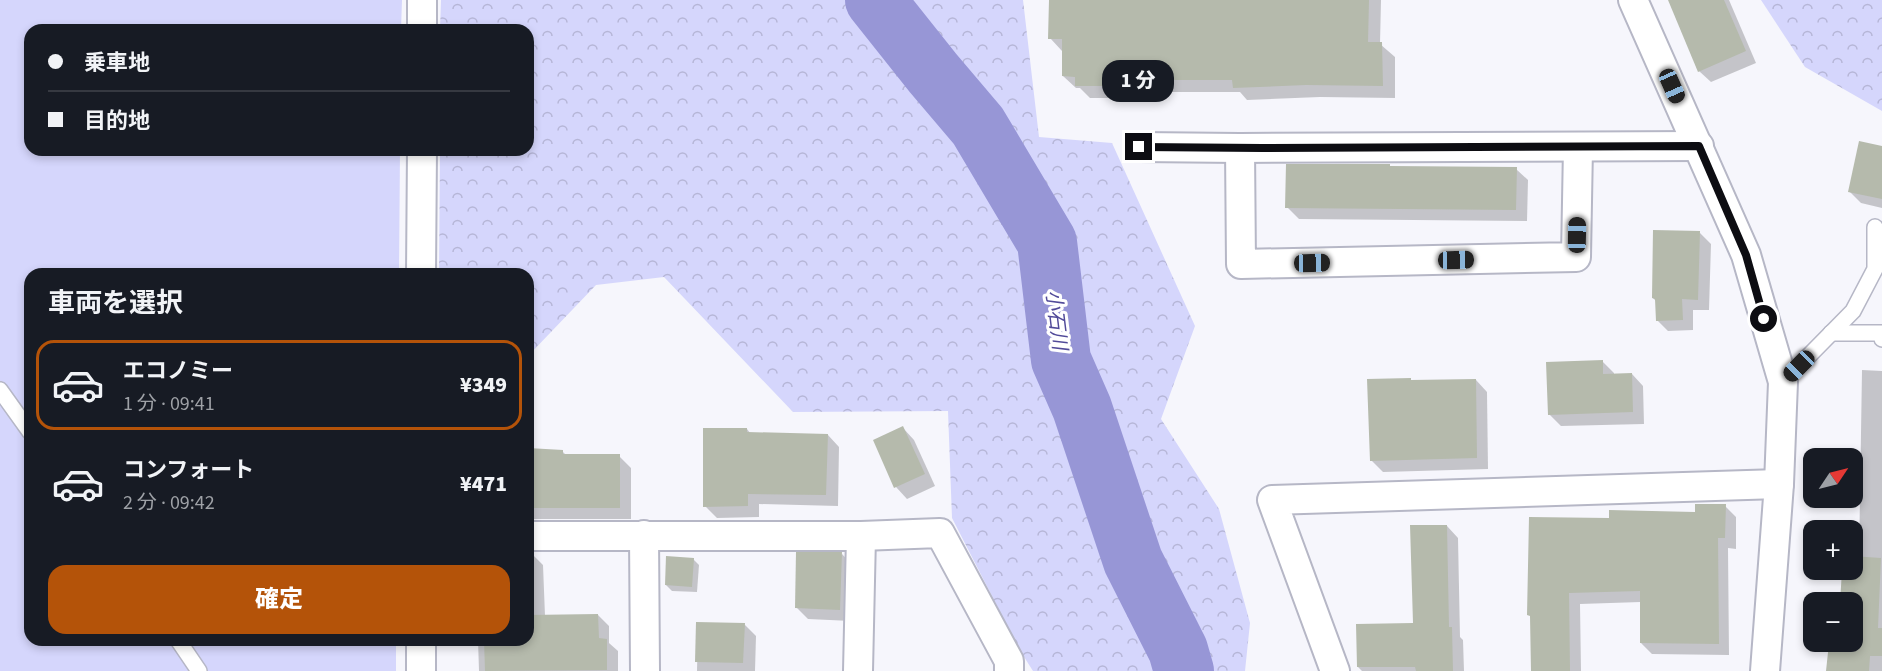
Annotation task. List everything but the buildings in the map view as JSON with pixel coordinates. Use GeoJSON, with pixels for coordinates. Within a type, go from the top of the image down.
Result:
{"type":"FeatureCollection","features":[{"type":"Feature","properties":{"kind":"street"},"geometry":{"type":"LineString","coordinates":[[422,0],[422,24]]}},
{"type":"Feature","properties":{"kind":"street"},"geometry":{"type":"LineString","coordinates":[[1633,0],[1746,255],[1783,382],[1779,484],[1765,671]]}},
{"type":"Feature","properties":{"kind":"street"},"geometry":{"type":"LineString","coordinates":[[1139,147],[1699,146]]}},
{"type":"Feature","properties":{"kind":"street"},"geometry":{"type":"LineString","coordinates":[[1240,148],[1240,264],[1576,257],[1578,147]]}},
{"type":"Feature","properties":{"kind":"street"},"geometry":{"type":"LineString","coordinates":[[422,156],[422,268]]}},
{"type":"Feature","properties":{"kind":"street"},"geometry":{"type":"LineString","coordinates":[[1335,671],[1272,500],[1779,484]]}},
{"type":"Feature","properties":{"kind":"street"},"geometry":{"type":"LineString","coordinates":[[534,536],[861,536],[939,533],[1009,661],[1009,671]]}},
{"type":"Feature","properties":{"kind":"street"},"geometry":{"type":"LineString","coordinates":[[644,535],[645,671]]}},
{"type":"Feature","properties":{"kind":"street"},"geometry":{"type":"LineString","coordinates":[[858,671],[861,536]]}},
{"type":"Feature","properties":{"kind":"street"},"geometry":{"type":"LineString","coordinates":[[421,646],[421,671]]}},
{"type":"Feature","properties":{"kind":"lane"},"geometry":{"type":"LineString","coordinates":[[1783,382],[1853,310],[1875,269],[1875,227]]}},
{"type":"Feature","properties":{"kind":"lane"},"geometry":{"type":"LineString","coordinates":[[1831,333],[1881,333],[1882,339]]}},
{"type":"Feature","properties":{"kind":"lane"},"geometry":{"type":"LineString","coordinates":[[0,390],[24,424]]}},
{"type":"Feature","properties":{"kind":"lane"},"geometry":{"type":"LineString","coordinates":[[182,646],[199,671]]}},
{"type":"Feature","properties":{"kind":"green space"},"geometry":{"type":"Polygon","coordinates":[[[0,0],[402,0],[401,24],[24,24],[24,156],[400,156],[399,268],[24,268],[24,646],[396,646],[396,671],[0,671],[0,0]]]}},
{"type":"Feature","properties":{"kind":"green space"},"geometry":{"type":"Polygon","coordinates":[[[441,0],[1023,0],[1039,137],[1112,143],[1195,326],[1161,419],[1219,509],[1250,623],[1245,671],[1033,671],[1019,649],[952,518],[948,411],[793,412],[664,277],[596,285],[534,350],[534,268],[439,268],[440,156],[534,156],[534,24],[440,24],[441,0]]]}},
{"type":"Feature","properties":{"kind":"green space"},"geometry":{"type":"Polygon","coordinates":[[[1761,0],[1882,0],[1882,111],[1805,67],[1761,0]]]}},
{"type":"Feature","properties":{"kind":"waterway","name":"小石川"},"geometry":{"type":"LineString","coordinates":[[875,0],[978,126],[1047,242],[1061,360],[1082,408],[1133,561],[1178,650],[1184,671]]}},
{"type":"Feature","properties":{"kind":"route"},"geometry":{"type":"LineString","coordinates":[[1139,147],[1699,146],[1746,255],[1764,319]]}}]}
